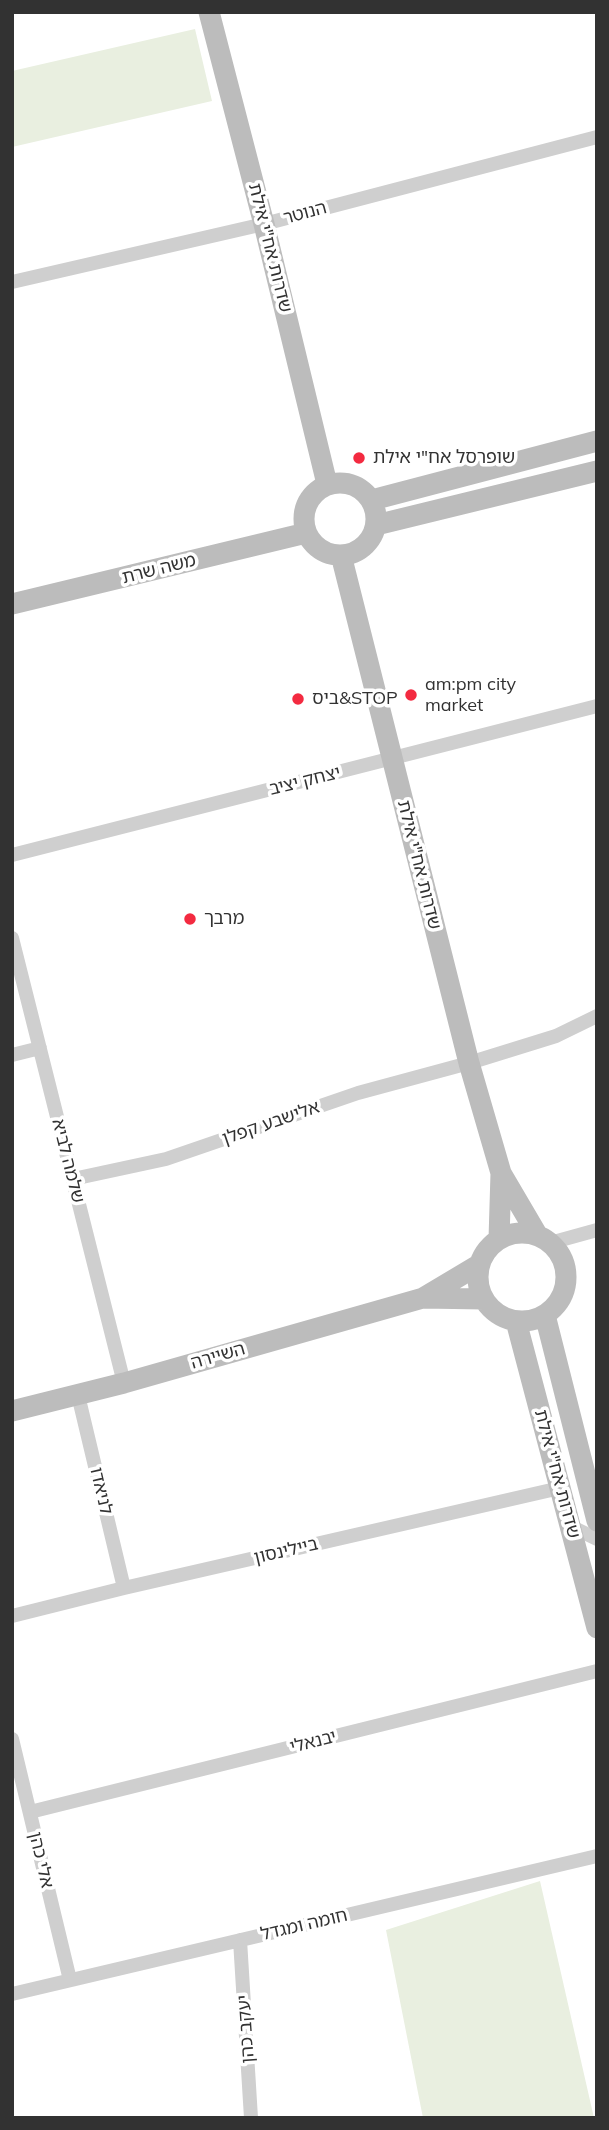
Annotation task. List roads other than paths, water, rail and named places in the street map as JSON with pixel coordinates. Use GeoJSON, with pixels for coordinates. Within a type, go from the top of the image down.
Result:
{"type":"FeatureCollection","features":[{"type":"Feature","properties":{"kind":"main road","name":"שדרות אח\"י אילת"},"geometry":{"type":"LineString","coordinates":[[209,12],[264,223],[327,484]]}},
{"type":"Feature","properties":{"kind":"main road"},"geometry":{"type":"LineString","coordinates":[[372,500],[597,441]]}},
{"type":"Feature","properties":{"kind":"main road"},"geometry":{"type":"LineString","coordinates":[[376,525],[597,471]]}},
{"type":"Feature","properties":{"kind":"main road"},"geometry":{"type":"LineString","coordinates":[[327,484],[352,484],[363,490],[372,500],[376,525],[368,543],[351,554],[333,555],[317,547],[306,533],[303,519],[306,504],[314,492],[327,484]]}},
{"type":"Feature","properties":{"kind":"main road","name":"משה שרת"},"geometry":{"type":"LineString","coordinates":[[12,604],[306,533]]}},
{"type":"Feature","properties":{"kind":"main road","name":"שדרות אח\"י אילת"},"geometry":{"type":"LineString","coordinates":[[341,555],[469,1063],[501,1173],[544,1240]]}},
{"type":"Feature","properties":{"kind":"main road","name":"שדרות אח\"י אילת"},"geometry":{"type":"LineString","coordinates":[[499,1239],[501,1173]]}},
{"type":"Feature","properties":{"kind":"main road"},"geometry":{"type":"LineString","coordinates":[[525,1233],[544,1240],[559,1254],[565,1266],[563,1294],[556,1306],[545,1315],[526,1321],[503,1317],[492,1310],[484,1299],[479,1286],[480,1264],[489,1248],[499,1239],[512,1234],[525,1233]]}},
{"type":"Feature","properties":{"kind":"main road","name":"השיירה"},"geometry":{"type":"LineString","coordinates":[[12,1411],[124,1383],[423,1298],[480,1264]]}},
{"type":"Feature","properties":{"kind":"main road","name":"השיירה"},"geometry":{"type":"LineString","coordinates":[[423,1298],[484,1299]]}},
{"type":"Feature","properties":{"kind":"main road","name":"שדרות אח\"י אילת"},"geometry":{"type":"LineString","coordinates":[[545,1315],[597,1521]]}},
{"type":"Feature","properties":{"kind":"main road","name":"שדרות אח\"י אילת"},"geometry":{"type":"LineString","coordinates":[[516,1321],[597,1628]]}},
{"type":"Feature","properties":{"kind":"street","name":"הנוטר"},"geometry":{"type":"LineString","coordinates":[[12,282],[264,223],[597,137]]}},
{"type":"Feature","properties":{"kind":"street","name":"יצחק יציב"},"geometry":{"type":"LineString","coordinates":[[12,855],[597,706]]}},
{"type":"Feature","properties":{"kind":"street","name":"שלמה לביא"},"geometry":{"type":"LineString","coordinates":[[12,939],[124,1383]]}},
{"type":"Feature","properties":{"kind":"street","name":"אלישבע קפלן"},"geometry":{"type":"LineString","coordinates":[[73,1179],[166,1159],[358,1093],[556,1036],[597,1016]]}},
{"type":"Feature","properties":{"kind":"street"},"geometry":{"type":"LineString","coordinates":[[12,1055],[40,1048]]}},
{"type":"Feature","properties":{"kind":"street"},"geometry":{"type":"LineString","coordinates":[[544,1240],[597,1230]]}},
{"type":"Feature","properties":{"kind":"street","name":"לניאדו"},"geometry":{"type":"LineString","coordinates":[[78,1395],[124,1588]]}},
{"type":"Feature","properties":{"kind":"street","name":"ביילינסון"},"geometry":{"type":"LineString","coordinates":[[12,1616],[560,1488]]}},
{"type":"Feature","properties":{"kind":"street"},"geometry":{"type":"LineString","coordinates":[[570,1526],[597,1539]]}},
{"type":"Feature","properties":{"kind":"street","name":"יבנאלי"},"geometry":{"type":"LineString","coordinates":[[30,1812],[597,1671]]}},
{"type":"Feature","properties":{"kind":"street","name":"אלי כהן"},"geometry":{"type":"LineString","coordinates":[[12,1739],[70,1980]]}},
{"type":"Feature","properties":{"kind":"street","name":"חומה ומגדל"},"geometry":{"type":"LineString","coordinates":[[12,1994],[597,1856]]}},
{"type":"Feature","properties":{"kind":"street","name":"יעקב כהן"},"geometry":{"type":"LineString","coordinates":[[240,1940],[251,2118]]}},
{"type":"Feature","properties":{"kind":"place","name":"שופרסל אח\"י אילת"},"geometry":{"type":"Point","coordinates":[359,458]}},
{"type":"Feature","properties":{"kind":"place","name":"am:pm city market"},"geometry":{"type":"Point","coordinates":[411,695]}},
{"type":"Feature","properties":{"kind":"place","name":"ביס&STOP"},"geometry":{"type":"Point","coordinates":[298,699]}},
{"type":"Feature","properties":{"kind":"place","name":"מרבך"},"geometry":{"type":"Point","coordinates":[190,919]}}]}
